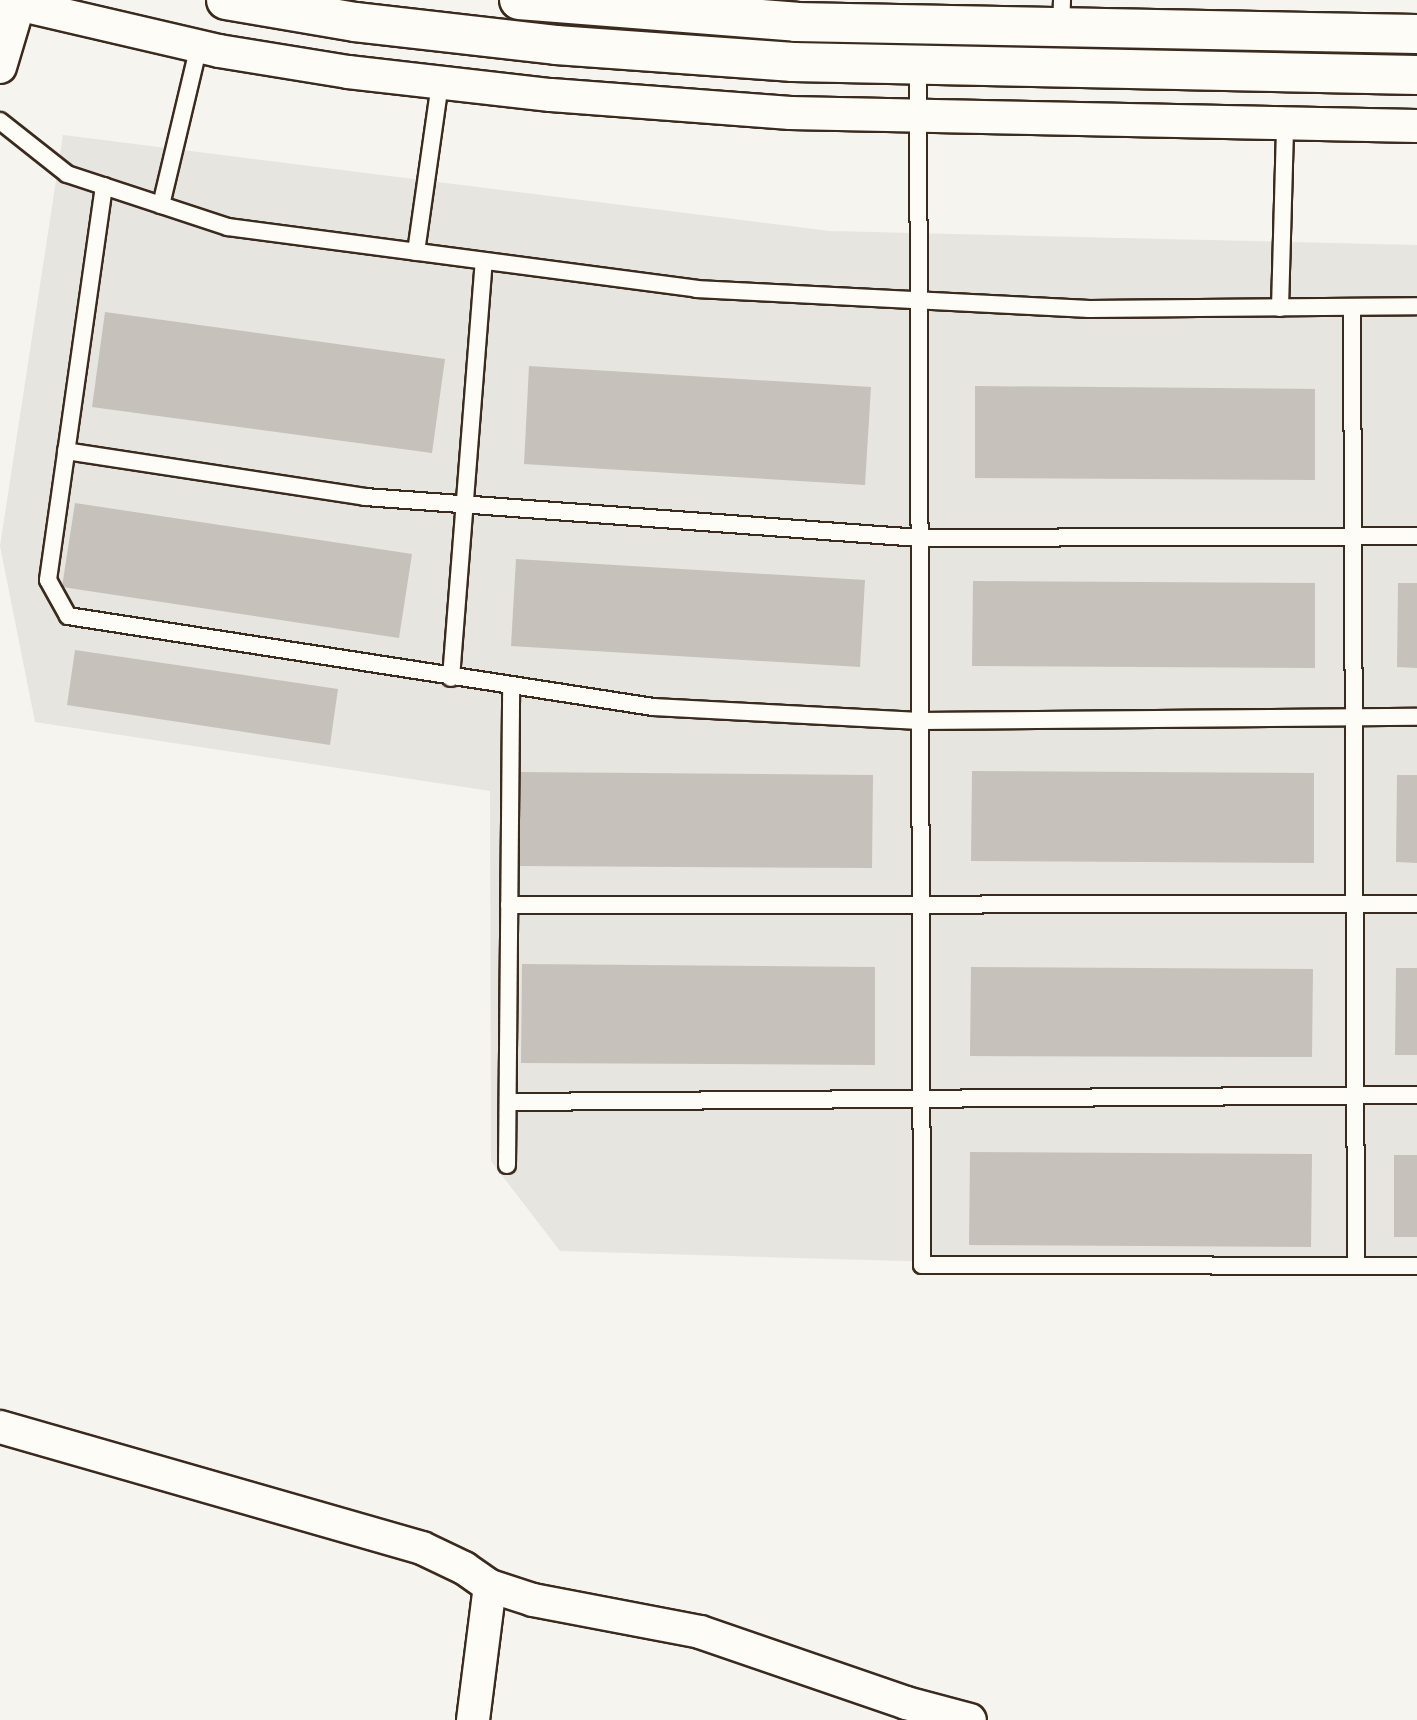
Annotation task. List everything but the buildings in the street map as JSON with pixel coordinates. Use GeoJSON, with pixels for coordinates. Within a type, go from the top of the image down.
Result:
{"type":"FeatureCollection","features":[{"type":"Feature","properties":{"kind":"highway"},"geometry":{"type":"LineString","coordinates":[[226,0],[355,22],[556,45],[793,62],[1417,75]]}},
{"type":"Feature","properties":{"kind":"highway"},"geometry":{"type":"LineString","coordinates":[[519,0],[796,22],[1062,15],[1417,34]]}},
{"type":"Feature","properties":{"kind":"street"},"geometry":{"type":"LineString","coordinates":[[0,67],[13,2],[199,46],[348,72],[551,95],[777,112],[1417,126]]}},
{"type":"Feature","properties":{"kind":"street"},"geometry":{"type":"LineString","coordinates":[[0,1427],[422,1548],[464,1568],[490,1586],[533,1600],[700,1632],[906,1703],[970,1720]]}},
{"type":"Feature","properties":{"kind":"street"},"geometry":{"type":"LineString","coordinates":[[473,1720],[490,1586]]}},
{"type":"Feature","properties":{"kind":"lane"},"geometry":{"type":"LineString","coordinates":[[161,205],[199,46]]}},
{"type":"Feature","properties":{"kind":"lane"},"geometry":{"type":"LineString","coordinates":[[918,66],[922,1265],[1417,1266]]}},
{"type":"Feature","properties":{"kind":"lane"},"geometry":{"type":"LineString","coordinates":[[416,252],[440,83]]}},
{"type":"Feature","properties":{"kind":"lane"},"geometry":{"type":"LineString","coordinates":[[0,121],[67,174],[228,227],[696,289],[1089,309],[1417,306]]}},
{"type":"Feature","properties":{"kind":"lane"},"geometry":{"type":"LineString","coordinates":[[1280,307],[1285,124]]}},
{"type":"Feature","properties":{"kind":"lane"},"geometry":{"type":"LineString","coordinates":[[104,186],[48,580],[68,616],[451,678],[653,707],[920,721],[1417,717]]}},
{"type":"Feature","properties":{"kind":"lane"},"geometry":{"type":"LineString","coordinates":[[451,678],[484,261]]}},
{"type":"Feature","properties":{"kind":"lane"},"geometry":{"type":"LineString","coordinates":[[1352,307],[1356,1266]]}},
{"type":"Feature","properties":{"kind":"lane"},"geometry":{"type":"LineString","coordinates":[[66,451],[365,497],[919,538],[1417,537]]}},
{"type":"Feature","properties":{"kind":"lane"},"geometry":{"type":"LineString","coordinates":[[507,1165],[511,687]]}},
{"type":"Feature","properties":{"kind":"lane"},"geometry":{"type":"LineString","coordinates":[[509,905],[1417,904]]}},
{"type":"Feature","properties":{"kind":"lane"},"geometry":{"type":"LineString","coordinates":[[508,1102],[1417,1095]]}},
{"type":"Feature","properties":{"kind":"shaded area"},"geometry":{"type":"Polygon","coordinates":[[[63,135],[830,231],[1417,245],[1417,1276],[560,1251],[491,1161],[490,791],[35,722],[0,546],[63,135]]]}}]}
